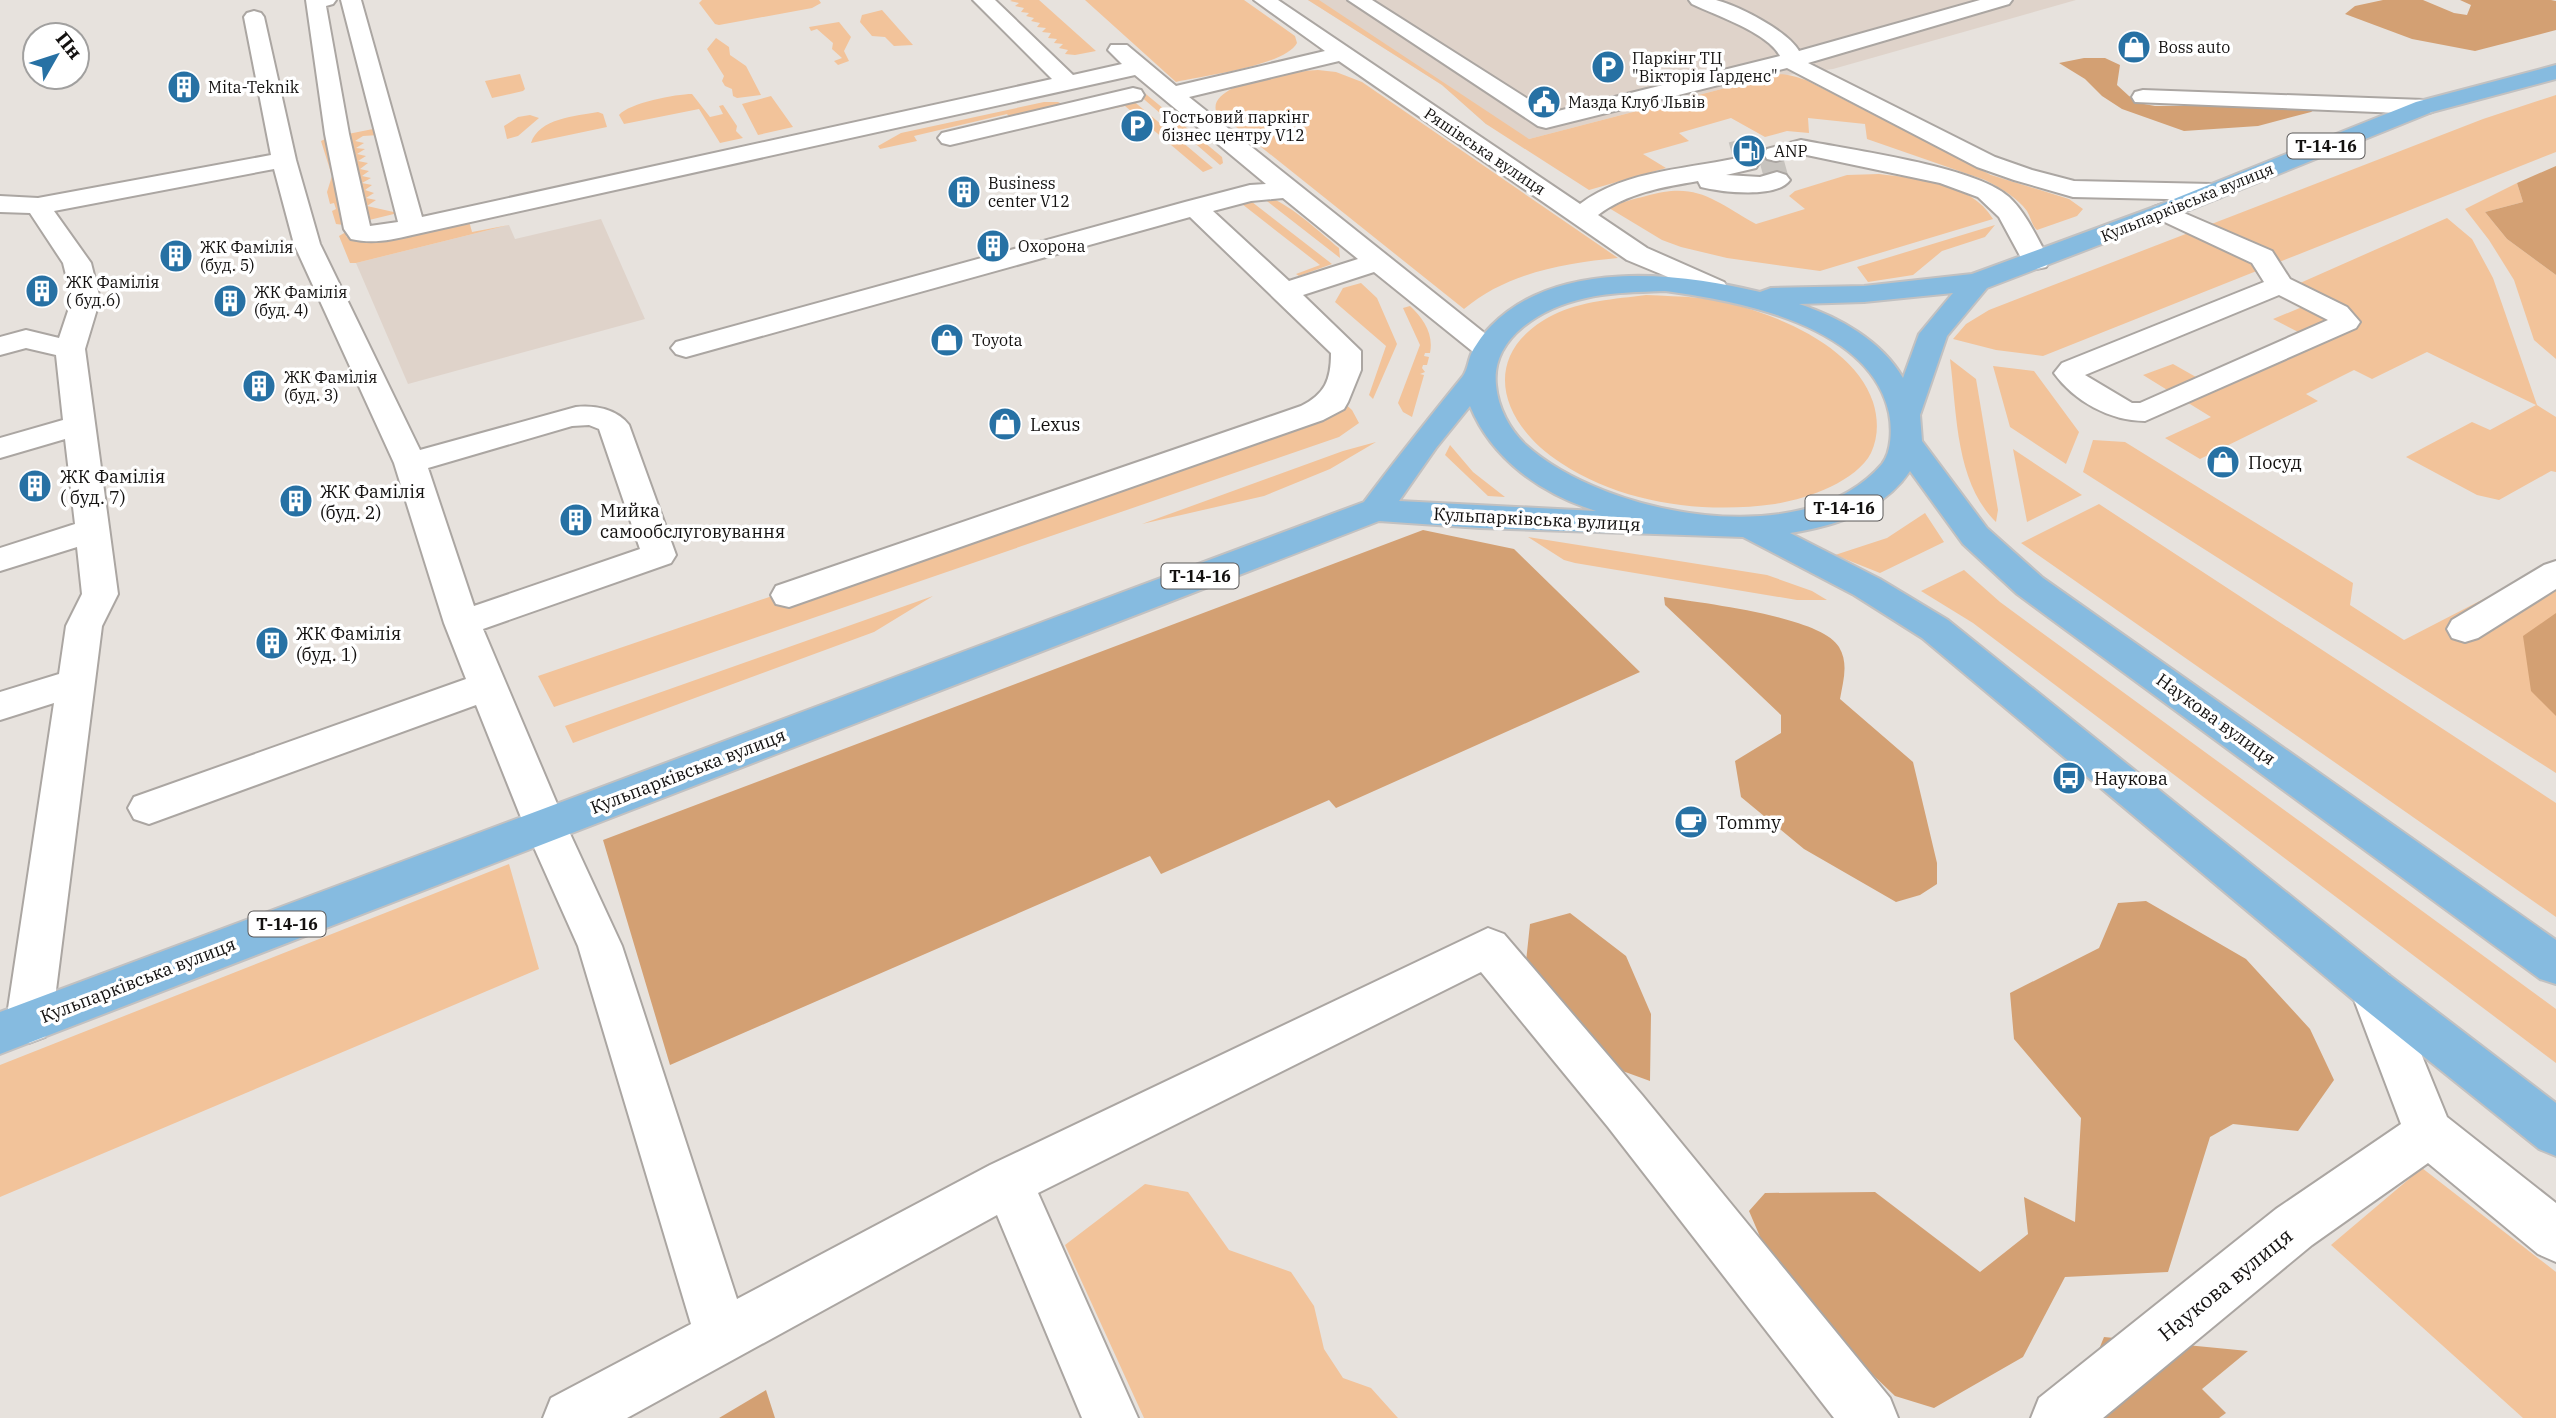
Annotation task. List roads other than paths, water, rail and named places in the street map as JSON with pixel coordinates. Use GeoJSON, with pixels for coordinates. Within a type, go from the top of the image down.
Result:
{"type":"FeatureCollection","features":[{"type":"Feature","properties":{"kind":"main road","name":"Кульпарківська вулиця"},"geometry":{"type":"LineString","coordinates":[[1753,297],[1864,293],[1977,282],[2163,212],[2424,107],[2556,72]]}},
{"type":"Feature","properties":{"kind":"main road","name":"Т-14-16"},"geometry":{"type":"LineString","coordinates":[[1699,526],[1751,527],[1800,521],[1841,509],[1874,490],[1896,467],[1933,334],[1977,282]]}},
{"type":"Feature","properties":{"kind":"main road","name":"Т-14-16"},"geometry":{"type":"LineString","coordinates":[[1376,510],[1482,363],[1506,324],[1536,305],[1574,292],[1618,284],[1665,283],[1714,288],[1753,297]]}},
{"type":"Feature","properties":{"kind":"main road","name":"Наукова вулиця"},"geometry":{"type":"LineString","coordinates":[[1753,297],[1824,325],[1854,344],[1879,366],[1896,390],[1906,428],[1975,536],[2030,586],[2556,965]]}},
{"type":"Feature","properties":{"kind":"main road"},"geometry":{"type":"LineString","coordinates":[[1482,363],[1486,414],[1515,452],[1563,486],[1627,512],[1699,526]]}},
{"type":"Feature","properties":{"kind":"main road","name":"Кульпарківська вулиця"},"geometry":{"type":"LineString","coordinates":[[14,1027],[1376,510],[1699,526]]}},
{"type":"Feature","properties":{"kind":"main road"},"geometry":{"type":"LineString","coordinates":[[1751,527],[1867,587],[1935,629],[2372,989],[2556,1133]]}},
{"type":"Feature","properties":{"kind":"street"},"geometry":{"type":"LineString","coordinates":[[351,0],[412,227]]}},
{"type":"Feature","properties":{"kind":"street"},"geometry":{"type":"LineString","coordinates":[[983,0],[1068,82]]}},
{"type":"Feature","properties":{"kind":"street","name":"Ряшівська вулиця"},"geometry":{"type":"LineString","coordinates":[[1264,0],[1637,254],[1714,288]]}},
{"type":"Feature","properties":{"kind":"street"},"geometry":{"type":"LineString","coordinates":[[1357,0],[1552,124]]}},
{"type":"Feature","properties":{"kind":"street"},"geometry":{"type":"LineString","coordinates":[[1699,0],[1768,32],[1784,43],[1795,63],[1986,162],[2073,189],[2212,192]]}},
{"type":"Feature","properties":{"kind":"street"},"geometry":{"type":"LineString","coordinates":[[1480,148],[1552,124],[1795,63],[2002,0]]}},
{"type":"Feature","properties":{"kind":"street"},"geometry":{"type":"LineString","coordinates":[[321,1],[337,134],[360,233],[374,234],[412,227],[1139,67]]}},
{"type":"Feature","properties":{"kind":"street"},"geometry":{"type":"LineString","coordinates":[[254,16],[284,160],[307,244],[410,463],[462,624],[545,825],[600,946],[722,1335]]}},
{"type":"Feature","properties":{"kind":"street"},"geometry":{"type":"LineString","coordinates":[[1116,48],[1245,156],[1379,261],[1482,363]]}},
{"type":"Feature","properties":{"kind":"street"},"geometry":{"type":"LineString","coordinates":[[1172,94],[1341,54]]}},
{"type":"Feature","properties":{"kind":"street"},"geometry":{"type":"LineString","coordinates":[[950,138],[1133,95]]}},
{"type":"Feature","properties":{"kind":"street"},"geometry":{"type":"LineString","coordinates":[[2143,97],[2424,107]]}},
{"type":"Feature","properties":{"kind":"street"},"geometry":{"type":"LineString","coordinates":[[1666,179],[1762,185],[1769,163],[1801,147],[1947,177],[1987,192],[2011,215],[2036,261]]}},
{"type":"Feature","properties":{"kind":"street"},"geometry":{"type":"LineString","coordinates":[[0,204],[38,206],[284,160]]}},
{"type":"Feature","properties":{"kind":"street"},"geometry":{"type":"LineString","coordinates":[[1581,216],[1598,201],[1666,179],[1769,163],[1824,166],[1868,160]]}},
{"type":"Feature","properties":{"kind":"street"},"geometry":{"type":"LineString","coordinates":[[686,348],[1194,207],[1250,193],[1291,190]]}},
{"type":"Feature","properties":{"kind":"street"},"geometry":{"type":"LineString","coordinates":[[14,1027],[84,626],[100,594],[70,349],[86,299],[77,263],[38,206]]}},
{"type":"Feature","properties":{"kind":"street"},"geometry":{"type":"LineString","coordinates":[[789,595],[1312,413],[1333,402],[1346,370],[1346,351],[1194,207]]}},
{"type":"Feature","properties":{"kind":"street"},"geometry":{"type":"LineString","coordinates":[[2163,212],[2262,257],[2280,285],[2337,313],[2346,323],[2145,412],[2126,412],[2116,408],[2070,378],[2069,373],[2073,369],[2280,285]]}},
{"type":"Feature","properties":{"kind":"street"},"geometry":{"type":"LineString","coordinates":[[1284,292],[1379,261]]}},
{"type":"Feature","properties":{"kind":"street"},"geometry":{"type":"LineString","coordinates":[[0,346],[26,339],[70,349]]}},
{"type":"Feature","properties":{"kind":"street"},"geometry":{"type":"LineString","coordinates":[[410,463],[575,416],[599,416],[613,425],[659,555],[462,624]]}},
{"type":"Feature","properties":{"kind":"street"},"geometry":{"type":"LineString","coordinates":[[0,448],[80,425]]}},
{"type":"Feature","properties":{"kind":"street"},"geometry":{"type":"LineString","coordinates":[[0,560],[92,530]]}},
{"type":"Feature","properties":{"kind":"street"},"geometry":{"type":"LineString","coordinates":[[2465,629],[2556,573]]}},
{"type":"Feature","properties":{"kind":"street"},"geometry":{"type":"LineString","coordinates":[[0,706],[76,682]]}},
{"type":"Feature","properties":{"kind":"street"},"geometry":{"type":"LineString","coordinates":[[149,808],[488,685]]}},
{"type":"Feature","properties":{"kind":"street"},"geometry":{"type":"LineString","coordinates":[[570,1418],[1008,1182],[1488,947],[1625,1111],[1870,1418]]}},
{"type":"Feature","properties":{"kind":"street"},"geometry":{"type":"LineString","coordinates":[[2372,989],[2430,1133],[2556,1236]]}},
{"type":"Feature","properties":{"kind":"street","name":"Наукова вулиця"},"geometry":{"type":"LineString","coordinates":[[2059,1418],[2294,1227],[2430,1133]]}},
{"type":"Feature","properties":{"kind":"street"},"geometry":{"type":"LineString","coordinates":[[1008,1182],[1110,1418]]}},
{"type":"Feature","properties":{"kind":"tunnel"},"geometry":{"type":"LineString","coordinates":[[1732,154],[1760,146]]}},
{"type":"Feature","properties":{"kind":"tunnel"},"geometry":{"type":"LineString","coordinates":[[1762,171],[1791,163]]}},
{"type":"Feature","properties":{"kind":"place","name":"Boss auto"},"geometry":{"type":"Point","coordinates":[2134,47]}},
{"type":"Feature","properties":{"kind":"place","name":"Паркінг ТЦ \"Вікторія Ґарденс\""},"geometry":{"type":"Point","coordinates":[1608,67]}},
{"type":"Feature","properties":{"kind":"place","name":"Mita-Teknik"},"geometry":{"type":"Point","coordinates":[184,87]}},
{"type":"Feature","properties":{"kind":"place","name":"Мазда Клуб Львів"},"geometry":{"type":"Point","coordinates":[1544,102]}},
{"type":"Feature","properties":{"kind":"place","name":"Гостьовий паркінг бізнес центру V12"},"geometry":{"type":"Point","coordinates":[1137,126]}},
{"type":"Feature","properties":{"kind":"place","name":"ANP"},"geometry":{"type":"Point","coordinates":[1749,151]}},
{"type":"Feature","properties":{"kind":"place","name":"Business center V12"},"geometry":{"type":"Point","coordinates":[964,192]}},
{"type":"Feature","properties":{"kind":"place","name":"Охорона"},"geometry":{"type":"Point","coordinates":[993,246]}},
{"type":"Feature","properties":{"kind":"place","name":"ЖК Фамілія (буд. 5)"},"geometry":{"type":"Point","coordinates":[176,256]}},
{"type":"Feature","properties":{"kind":"place","name":"ЖК Фамілія ( буд.6)"},"geometry":{"type":"Point","coordinates":[42,291]}},
{"type":"Feature","properties":{"kind":"place","name":"ЖК Фамілія (буд. 4)"},"geometry":{"type":"Point","coordinates":[230,301]}},
{"type":"Feature","properties":{"kind":"place","name":"Toyota"},"geometry":{"type":"Point","coordinates":[947,340]}},
{"type":"Feature","properties":{"kind":"place","name":"ЖК Фамілія (буд. 3)"},"geometry":{"type":"Point","coordinates":[259,386]}},
{"type":"Feature","properties":{"kind":"place","name":"Lexus"},"geometry":{"type":"Point","coordinates":[1005,424]}},
{"type":"Feature","properties":{"kind":"place","name":"Посуд"},"geometry":{"type":"Point","coordinates":[2223,462]}},
{"type":"Feature","properties":{"kind":"place","name":"ЖК Фамілія ( буд. 7)"},"geometry":{"type":"Point","coordinates":[35,486]}},
{"type":"Feature","properties":{"kind":"place","name":"ЖК Фамілія (буд. 2)"},"geometry":{"type":"Point","coordinates":[296,501]}},
{"type":"Feature","properties":{"kind":"place","name":"Мийка самообслуговування"},"geometry":{"type":"Point","coordinates":[576,520]}},
{"type":"Feature","properties":{"kind":"place","name":"ЖК Фамілія (буд. 1)"},"geometry":{"type":"Point","coordinates":[272,643]}},
{"type":"Feature","properties":{"kind":"place","name":"Наукова"},"geometry":{"type":"Point","coordinates":[2069,778]}},
{"type":"Feature","properties":{"kind":"place","name":"Tommy"},"geometry":{"type":"Point","coordinates":[1691,822]}}]}
